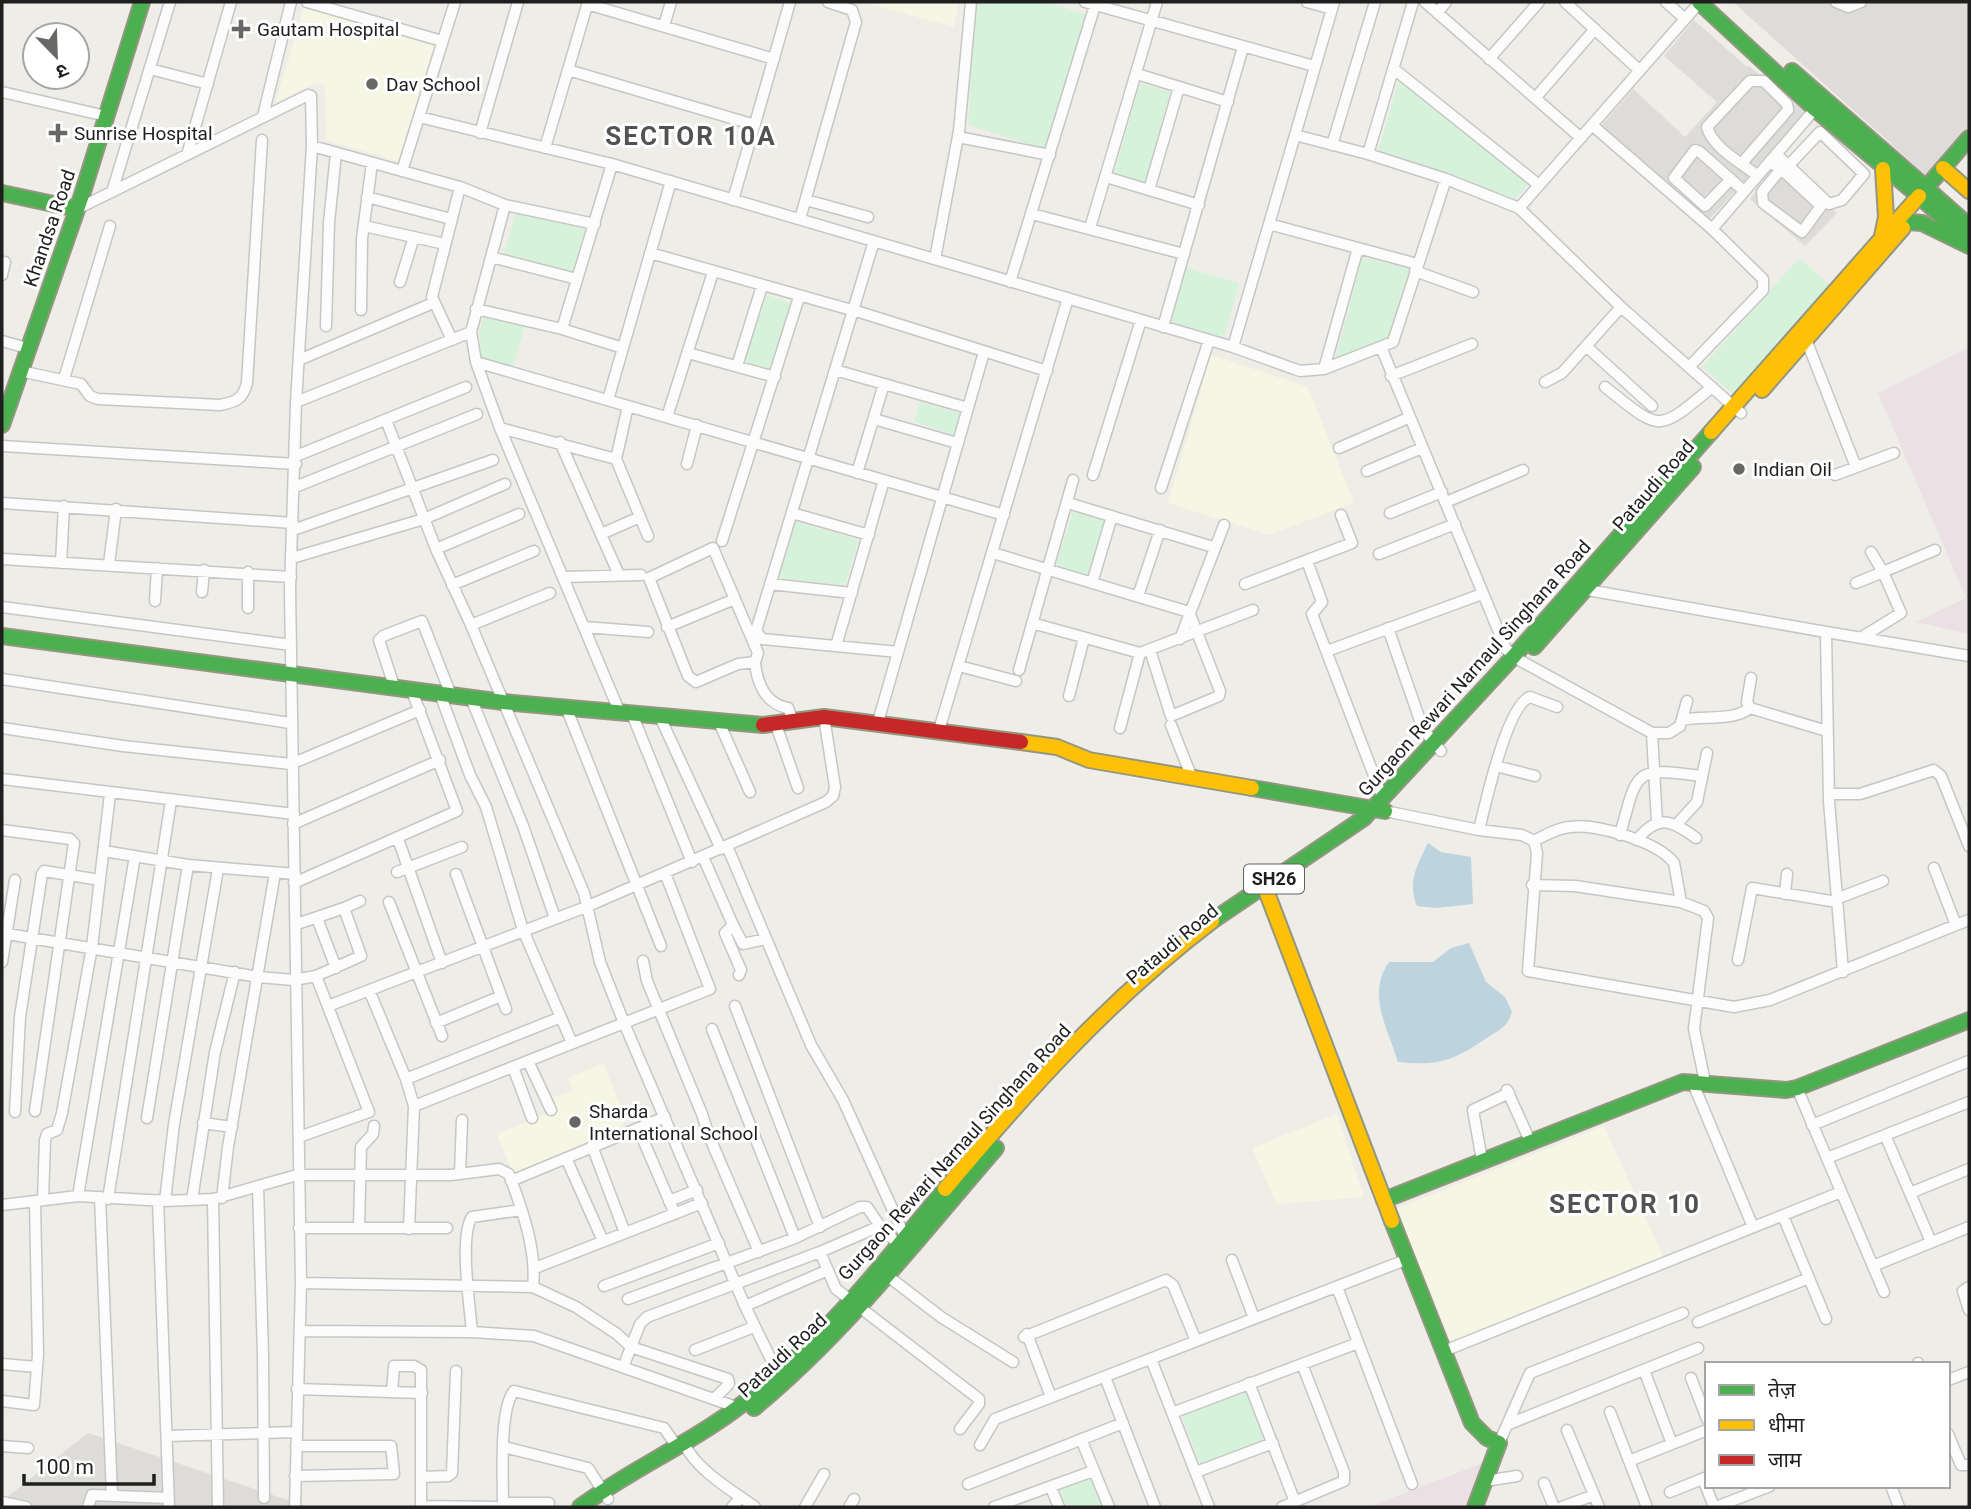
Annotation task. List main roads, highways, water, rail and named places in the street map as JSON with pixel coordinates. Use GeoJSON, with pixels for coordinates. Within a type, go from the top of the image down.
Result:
{"type":"FeatureCollection","features":[{"type":"Feature","properties":{"kind":"main road","name":"Khandsa Road"},"geometry":{"type":"LineString","coordinates":[[2,425],[77,209],[142,2]]}},
{"type":"Feature","properties":{"kind":"main road"},"geometry":{"type":"LineString","coordinates":[[1700,2],[1883,169],[1969,226]]}},
{"type":"Feature","properties":{"kind":"main road"},"geometry":{"type":"LineString","coordinates":[[1715,2],[1927,196],[1969,243]]}},
{"type":"Feature","properties":{"kind":"main road"},"geometry":{"type":"LineString","coordinates":[[1927,196],[1947,172],[1969,138]]}},
{"type":"Feature","properties":{"kind":"main road"},"geometry":{"type":"LineString","coordinates":[[1967,154],[1963,169],[1969,176]]}},
{"type":"Feature","properties":{"kind":"main road"},"geometry":{"type":"LineString","coordinates":[[1882,236],[1886,217],[1883,169]]}},
{"type":"Feature","properties":{"kind":"main road"},"geometry":{"type":"LineString","coordinates":[[1947,172],[1969,191]]}},
{"type":"Feature","properties":{"kind":"main road"},"geometry":{"type":"LineString","coordinates":[[2,193],[77,209]]}},
{"type":"Feature","properties":{"kind":"main road","name":"SH26"},"geometry":{"type":"LineString","coordinates":[[1737,410],[1807,342],[1909,222],[1927,196]]}},
{"type":"Feature","properties":{"kind":"main road","name":"Gurgaon Rewari Narnaul Singhana Road"},"geometry":{"type":"LineString","coordinates":[[595,1502],[684,1448],[781,1379],[854,1304],[903,1242],[1021,1110],[1068,1050],[1135,985],[1219,915],[1265,891],[1381,806],[1581,588],[1737,410],[1882,236],[1927,196]]}},
{"type":"Feature","properties":{"kind":"main road"},"geometry":{"type":"LineString","coordinates":[[1909,222],[1922,223],[1969,243]]}},
{"type":"Feature","properties":{"kind":"main road"},"geometry":{"type":"LineString","coordinates":[[2,636],[503,702],[776,725],[824,717],[878,722],[1057,747],[1089,760],[1381,806]]}},
{"type":"Feature","properties":{"kind":"main road"},"geometry":{"type":"LineString","coordinates":[[1265,891],[1472,1423],[1487,1438],[1499,1443],[1475,1507]]}},
{"type":"Feature","properties":{"kind":"main road"},"geometry":{"type":"LineString","coordinates":[[1384,1200],[1530,1141],[1698,1082],[1786,1090],[1797,1088],[1969,1020]]}},
{"type":"Feature","properties":{"kind":"main road","name":"SH26"},"geometry":{"type":"LineString","coordinates":[[854,1304],[889,1277],[1021,1110]]}},
{"type":"Feature","properties":{"kind":"main road","name":"Pataudi Road"},"geometry":{"type":"LineString","coordinates":[[684,1448],[781,1379]]}},
{"type":"Feature","properties":{"kind":"water"},"geometry":{"type":"Polygon","coordinates":[[[1428,843],[1441,852],[1471,857],[1473,904],[1436,908],[1417,906],[1413,882],[1428,843]]]}},
{"type":"Feature","properties":{"kind":"water"},"geometry":{"type":"Polygon","coordinates":[[[1469,943],[1486,982],[1505,997],[1512,1012],[1508,1022],[1455,1057],[1425,1063],[1398,1062],[1379,999],[1382,974],[1389,962],[1433,962],[1451,948],[1469,943]]]}},
{"type":"Feature","properties":{"kind":"place","name":"Gautam Hospital"},"geometry":{"type":"Point","coordinates":[241,29]}},
{"type":"Feature","properties":{"kind":"place","name":"Dav School"},"geometry":{"type":"Point","coordinates":[372,84]}},
{"type":"Feature","properties":{"kind":"place","name":"Sunrise Hospital"},"geometry":{"type":"Point","coordinates":[58,133]}},
{"type":"Feature","properties":{"kind":"place","name":"Indian Oil"},"geometry":{"type":"Point","coordinates":[1739,469]}},
{"type":"Feature","properties":{"kind":"place","name":"Sharda International School"},"geometry":{"type":"Point","coordinates":[575,1122]}},
{"type":"Feature","properties":{"kind":"district","name":"SECTOR 10A"},"geometry":{"type":"Point","coordinates":[691,136]}},
{"type":"Feature","properties":{"kind":"district","name":"SECTOR 10"},"geometry":{"type":"Point","coordinates":[1625,1204]}}]}
